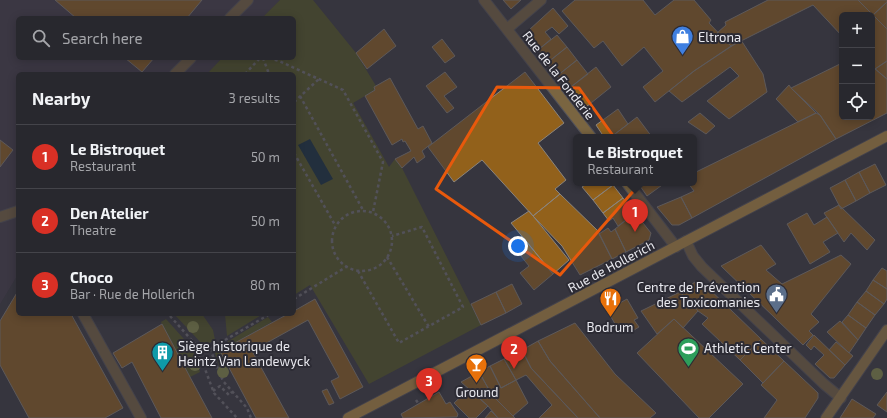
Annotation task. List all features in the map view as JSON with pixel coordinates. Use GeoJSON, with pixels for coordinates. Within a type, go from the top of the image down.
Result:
{"type":"FeatureCollection","features":[{"type":"Feature","properties":{"kind":"main road","name":"Rue de Hollerich"},"geometry":{"type":"LineString","coordinates":[[348,418],[887,136]]}},
{"type":"Feature","properties":{"kind":"main road"},"geometry":{"type":"LineString","coordinates":[[826,418],[887,330]]}},
{"type":"Feature","properties":{"kind":"street"},"geometry":{"type":"LineString","coordinates":[[232,16],[248,0]]}},
{"type":"Feature","properties":{"kind":"street","name":"Rue de la Fonderie"},"geometry":{"type":"LineString","coordinates":[[484,0],[589,134]]}},
{"type":"Feature","properties":{"kind":"street"},"geometry":{"type":"LineString","coordinates":[[507,29],[541,0]]}},
{"type":"Feature","properties":{"kind":"street"},"geometry":{"type":"LineString","coordinates":[[177,72],[189,60]]}},
{"type":"Feature","properties":{"kind":"street"},"geometry":{"type":"LineString","coordinates":[[629,186],[676,247]]}},
{"type":"Feature","properties":{"kind":"street"},"geometry":{"type":"LineString","coordinates":[[0,217],[16,212]]}},
{"type":"Feature","properties":{"kind":"street"},"geometry":{"type":"LineString","coordinates":[[686,241],[693,256],[702,267],[824,384],[841,398]]}},
{"type":"Feature","properties":{"kind":"street"},"geometry":{"type":"LineString","coordinates":[[84,316],[141,418]]}},
{"type":"Feature","properties":{"kind":"path"},"geometry":{"type":"LineString","coordinates":[[247,72],[259,60]]}},
{"type":"Feature","properties":{"kind":"path"},"geometry":{"type":"LineString","coordinates":[[262,60],[268,72]]}},
{"type":"Feature","properties":{"kind":"path"},"geometry":{"type":"LineString","coordinates":[[276,60],[343,90],[383,162],[373,212]]}},
{"type":"Feature","properties":{"kind":"path"},"geometry":{"type":"LineString","coordinates":[[296,100],[319,79]]}},
{"type":"Feature","properties":{"kind":"path"},"geometry":{"type":"LineString","coordinates":[[300,96],[363,210]]}},
{"type":"Feature","properties":{"kind":"path"},"geometry":{"type":"LineString","coordinates":[[296,157],[335,226]]}},
{"type":"Feature","properties":{"kind":"path"},"geometry":{"type":"LineString","coordinates":[[363,210],[373,212],[382,218],[388,226],[392,236],[392,247],[387,257],[380,265],[369,270],[358,271],[346,267],[339,261],[333,248],[332,234],[335,226],[342,217],[352,212],[363,210]]}},
{"type":"Feature","properties":{"kind":"path"},"geometry":{"type":"LineString","coordinates":[[358,271],[399,343],[463,307],[422,227],[392,236]]}},
{"type":"Feature","properties":{"kind":"path"},"geometry":{"type":"LineString","coordinates":[[387,257],[429,327]]}},
{"type":"Feature","properties":{"kind":"path"},"geometry":{"type":"LineString","coordinates":[[296,298],[346,267]]}},
{"type":"Feature","properties":{"kind":"path"},"geometry":{"type":"LineString","coordinates":[[170,316],[196,345],[213,392],[237,418]]}},
{"type":"Feature","properties":{"kind":"path"},"geometry":{"type":"LineString","coordinates":[[199,355],[267,316]]}},
{"type":"Feature","properties":{"kind":"path"},"geometry":{"type":"LineString","coordinates":[[210,349],[223,381],[247,408],[251,418]]}},
{"type":"Feature","properties":{"kind":"path"},"geometry":{"type":"LineString","coordinates":[[213,392],[220,386],[229,395],[232,392]]}},
{"type":"Feature","properties":{"kind":"highlighted area"},"geometry":{"type":"Polygon","coordinates":[[[497,87],[579,88],[644,179],[560,275],[436,189],[497,87]]]}},
{"type":"Feature","properties":{"kind":"shaded area"},"geometry":{"type":"Polygon","coordinates":[[[0,0],[280,0],[264,16],[16,16],[16,60],[220,60],[209,72],[16,72],[16,277],[0,304],[0,0]]]}},
{"type":"Feature","properties":{"kind":"green space"},"geometry":{"type":"Polygon","coordinates":[[[280,0],[313,0],[356,53],[376,86],[374,87],[375,90],[353,103],[389,167],[395,159],[402,168],[481,325],[369,384],[310,285],[296,294],[296,72],[209,72],[220,60],[296,60],[296,16],[264,16],[280,0]]]}},
{"type":"Feature","properties":{"kind":"green space"},"geometry":{"type":"Polygon","coordinates":[[[176,316],[203,316],[213,330],[215,340],[204,346],[176,316]]]}},
{"type":"Feature","properties":{"kind":"green space"},"geometry":{"type":"Polygon","coordinates":[[[225,316],[260,316],[227,336],[225,316]]]}},
{"type":"Feature","properties":{"kind":"green space"},"geometry":{"type":"Polygon","coordinates":[[[268,317],[272,322],[220,351],[228,366],[220,369],[214,350],[268,317]]]}},
{"type":"Feature","properties":{"kind":"green space"},"geometry":{"type":"Polygon","coordinates":[[[166,319],[192,348],[200,372],[190,377],[161,322],[166,319]]]}},
{"type":"Feature","properties":{"kind":"water"},"geometry":{"type":"Polygon","coordinates":[[[310,139],[333,179],[321,185],[298,145],[310,139]]]}},
{"type":"Feature","properties":{"kind":"building"},"geometry":{"type":"Polygon","coordinates":[[[55,0],[202,0],[189,16],[74,16],[55,0]]]}},
{"type":"Feature","properties":{"kind":"building"},"geometry":{"type":"Polygon","coordinates":[[[503,0],[521,0],[511,9],[503,0]]]}},
{"type":"Feature","properties":{"kind":"building","name":"Eltrona"},"geometry":{"type":"Polygon","coordinates":[[[575,0],[643,0],[655,15],[674,0],[694,0],[711,20],[709,23],[731,46],[694,71],[655,102],[643,87],[663,71],[644,47],[622,66],[603,41],[594,48],[562,11],[575,0]]]}},
{"type":"Feature","properties":{"kind":"building"},"geometry":{"type":"Polygon","coordinates":[[[768,0],[858,0],[870,12],[839,12],[839,33],[813,5],[731,46],[717,33],[726,25],[725,22],[768,0]]]}},
{"type":"Feature","properties":{"kind":"building"},"geometry":{"type":"Polygon","coordinates":[[[858,0],[887,0],[887,2],[875,13],[870,12],[858,0]]]}},
{"type":"Feature","properties":{"kind":"building"},"geometry":{"type":"Polygon","coordinates":[[[887,2],[887,29],[875,17],[875,13],[887,2]]]}},
{"type":"Feature","properties":{"kind":"building"},"geometry":{"type":"Polygon","coordinates":[[[553,8],[568,26],[559,34],[552,27],[545,32],[551,39],[538,50],[527,35],[529,30],[553,8]]]}},
{"type":"Feature","properties":{"kind":"building"},"geometry":{"type":"Polygon","coordinates":[[[875,17],[887,29],[887,61],[875,69],[875,17]]]}},
{"type":"Feature","properties":{"kind":"building"},"geometry":{"type":"Polygon","coordinates":[[[384,29],[396,46],[367,69],[356,53],[384,29]]]}},
{"type":"Feature","properties":{"kind":"building"},"geometry":{"type":"Polygon","coordinates":[[[557,35],[567,47],[547,63],[538,50],[557,35]]]}},
{"type":"Feature","properties":{"kind":"building"},"geometry":{"type":"Polygon","coordinates":[[[442,39],[455,56],[445,63],[432,47],[442,39]]]}},
{"type":"Feature","properties":{"kind":"building"},"geometry":{"type":"Polygon","coordinates":[[[741,40],[763,74],[767,92],[729,119],[707,101],[739,76],[730,67],[682,102],[669,91],[694,71],[741,40]]]}},
{"type":"Feature","properties":{"kind":"building"},"geometry":{"type":"Polygon","coordinates":[[[567,47],[577,60],[557,76],[547,63],[567,47]]]}},
{"type":"Feature","properties":{"kind":"building"},"geometry":{"type":"Polygon","coordinates":[[[127,60],[152,60],[142,72],[127,60]]]}},
{"type":"Feature","properties":{"kind":"building"},"geometry":{"type":"Polygon","coordinates":[[[577,60],[588,74],[567,90],[557,76],[577,60]]]}},
{"type":"Feature","properties":{"kind":"building"},"geometry":{"type":"Polygon","coordinates":[[[887,61],[887,79],[875,69],[887,61]]]}},
{"type":"Feature","properties":{"kind":"building"},"geometry":{"type":"Polygon","coordinates":[[[839,64],[839,120],[873,120],[836,139],[820,115],[791,88],[839,64]]]}},
{"type":"Feature","properties":{"kind":"building"},"geometry":{"type":"Polygon","coordinates":[[[596,67],[611,87],[586,107],[580,107],[567,90],[596,67]]]}},
{"type":"Feature","properties":{"kind":"building"},"geometry":{"type":"Polygon","coordinates":[[[875,69],[887,79],[887,113],[875,119],[875,69]]]}},
{"type":"Feature","properties":{"kind":"building"},"geometry":{"type":"Polygon","coordinates":[[[445,72],[457,87],[444,96],[454,108],[447,113],[426,86],[445,72]]]}},
{"type":"Feature","properties":{"kind":"building"},"geometry":{"type":"Polygon","coordinates":[[[525,72],[564,123],[538,143],[566,180],[555,189],[560,194],[533,216],[482,160],[454,182],[428,147],[525,72]]]}},
{"type":"Feature","properties":{"kind":"building"},"geometry":{"type":"Polygon","coordinates":[[[390,78],[418,129],[423,126],[432,143],[422,151],[425,157],[417,163],[414,157],[402,168],[395,159],[411,151],[402,139],[392,145],[365,96],[375,90],[374,87],[390,78]]]}},
{"type":"Feature","properties":{"kind":"building"},"geometry":{"type":"Polygon","coordinates":[[[789,85],[816,113],[798,122],[776,99],[789,85]]]}},
{"type":"Feature","properties":{"kind":"building"},"geometry":{"type":"Polygon","coordinates":[[[618,109],[628,124],[615,134],[602,134],[596,125],[618,109]]]}},
{"type":"Feature","properties":{"kind":"building"},"geometry":{"type":"Polygon","coordinates":[[[700,113],[715,126],[706,134],[688,122],[700,113]]]}},
{"type":"Feature","properties":{"kind":"building"},"geometry":{"type":"Polygon","coordinates":[[[816,113],[820,115],[836,139],[692,218],[681,197],[694,191],[690,186],[697,186],[697,172],[816,113]]]}},
{"type":"Feature","properties":{"kind":"building"},"geometry":{"type":"Polygon","coordinates":[[[637,117],[650,134],[615,134],[637,117]]]}},
{"type":"Feature","properties":{"kind":"building"},"geometry":{"type":"Polygon","coordinates":[[[0,140],[13,150],[0,167],[0,140]]]}},
{"type":"Feature","properties":{"kind":"building"},"geometry":{"type":"Polygon","coordinates":[[[875,164],[886,185],[870,193],[859,172],[875,164]]]}},
{"type":"Feature","properties":{"kind":"building"},"geometry":{"type":"Polygon","coordinates":[[[859,172],[870,193],[856,201],[845,180],[859,172]]]}},
{"type":"Feature","properties":{"kind":"building"},"geometry":{"type":"Polygon","coordinates":[[[845,180],[856,201],[841,209],[830,188],[845,180]]]}},
{"type":"Feature","properties":{"kind":"building"},"geometry":{"type":"Polygon","coordinates":[[[584,186],[612,186],[593,200],[582,187],[584,186]]]}},
{"type":"Feature","properties":{"kind":"building"},"geometry":{"type":"Polygon","coordinates":[[[612,186],[614,186],[623,198],[603,213],[593,200],[612,186]]]}},
{"type":"Feature","properties":{"kind":"building"},"geometry":{"type":"Polygon","coordinates":[[[640,186],[661,186],[647,196],[640,186]]]}},
{"type":"Feature","properties":{"kind":"building"},"geometry":{"type":"Polygon","coordinates":[[[560,194],[598,231],[612,259],[580,275],[562,246],[533,216],[560,194]]]}},
{"type":"Feature","properties":{"kind":"building"},"geometry":{"type":"Polygon","coordinates":[[[681,197],[692,218],[679,225],[672,225],[657,207],[681,197]]]}},
{"type":"Feature","properties":{"kind":"building"},"geometry":{"type":"Polygon","coordinates":[[[623,198],[635,213],[618,226],[613,218],[609,221],[603,213],[623,198]]]}},
{"type":"Feature","properties":{"kind":"building"},"geometry":{"type":"Polygon","coordinates":[[[839,205],[875,240],[867,250],[851,233],[844,242],[824,213],[839,205]]]}},
{"type":"Feature","properties":{"kind":"building"},"geometry":{"type":"Polygon","coordinates":[[[529,211],[569,260],[553,274],[511,223],[529,211]]]}},
{"type":"Feature","properties":{"kind":"building"},"geometry":{"type":"Polygon","coordinates":[[[635,213],[651,233],[649,240],[626,252],[615,229],[635,213]]]}},
{"type":"Feature","properties":{"kind":"building"},"geometry":{"type":"Polygon","coordinates":[[[807,213],[814,225],[827,217],[838,233],[823,242],[830,252],[810,264],[787,224],[807,213]]]}},
{"type":"Feature","properties":{"kind":"building"},"geometry":{"type":"Polygon","coordinates":[[[608,228],[611,232],[615,229],[626,252],[612,259],[599,234],[608,228]]]}},
{"type":"Feature","properties":{"kind":"building"},"geometry":{"type":"Polygon","coordinates":[[[522,236],[553,274],[534,290],[520,273],[529,266],[512,245],[522,236]]]}},
{"type":"Feature","properties":{"kind":"building"},"geometry":{"type":"Polygon","coordinates":[[[761,245],[776,264],[766,270],[782,284],[841,255],[851,264],[811,314],[819,322],[809,331],[813,335],[803,345],[721,266],[761,245]]]}},
{"type":"Feature","properties":{"kind":"building"},"geometry":{"type":"Polygon","coordinates":[[[882,268],[887,271],[887,289],[873,280],[882,268]]]}},
{"type":"Feature","properties":{"kind":"building"},"geometry":{"type":"Polygon","coordinates":[[[873,280],[887,289],[887,299],[884,304],[866,291],[873,280]]]}},
{"type":"Feature","properties":{"kind":"building"},"geometry":{"type":"Polygon","coordinates":[[[695,282],[702,282],[761,339],[740,360],[702,324],[708,318],[698,311],[680,292],[695,282]]]}},
{"type":"Feature","properties":{"kind":"building"},"geometry":{"type":"Polygon","coordinates":[[[512,284],[522,304],[506,313],[496,292],[512,284]]]}},
{"type":"Feature","properties":{"kind":"building"},"geometry":{"type":"Polygon","coordinates":[[[866,291],[884,304],[875,315],[857,302],[866,291]]]}},
{"type":"Feature","properties":{"kind":"building"},"geometry":{"type":"Polygon","coordinates":[[[496,292],[506,313],[481,325],[471,304],[496,292]]]}},
{"type":"Feature","properties":{"kind":"building"},"geometry":{"type":"Polygon","coordinates":[[[680,292],[698,311],[683,328],[674,319],[657,334],[641,311],[680,292]]]}},
{"type":"Feature","properties":{"kind":"building"},"geometry":{"type":"Polygon","coordinates":[[[16,294],[16,316],[72,316],[123,408],[105,418],[29,418],[0,365],[0,321],[16,294]]]}},
{"type":"Feature","properties":{"kind":"building"},"geometry":{"type":"Polygon","coordinates":[[[315,299],[363,387],[340,399],[331,381],[339,377],[308,320],[252,351],[289,418],[256,418],[220,351],[284,316],[296,316],[296,310],[315,299]]]}},
{"type":"Feature","properties":{"kind":"building"},"geometry":{"type":"Polygon","coordinates":[[[627,299],[638,318],[634,320],[639,327],[631,332],[626,324],[618,329],[607,310],[627,299]]]}},
{"type":"Feature","properties":{"kind":"building"},"geometry":{"type":"Polygon","coordinates":[[[857,302],[875,315],[866,328],[848,315],[857,302]]]}},
{"type":"Feature","properties":{"kind":"building"},"geometry":{"type":"Polygon","coordinates":[[[848,315],[866,328],[858,340],[842,322],[848,315]]]}},
{"type":"Feature","properties":{"kind":"building","name":"Athletic Center"},"geometry":{"type":"Polygon","coordinates":[[[674,319],[743,384],[709,418],[699,418],[637,353],[674,319]]]}},
{"type":"Feature","properties":{"kind":"building"},"geometry":{"type":"Polygon","coordinates":[[[840,321],[858,340],[849,353],[827,332],[840,321]]]}},
{"type":"Feature","properties":{"kind":"building"},"geometry":{"type":"Polygon","coordinates":[[[575,323],[615,374],[656,413],[650,418],[600,418],[550,361],[538,341],[575,323]]]}},
{"type":"Feature","properties":{"kind":"building","name":"Siège historique de Heintz Van Landewyck"},"geometry":{"type":"Polygon","coordinates":[[[162,324],[212,418],[161,418],[132,362],[122,368],[113,353],[162,324]]]}},
{"type":"Feature","properties":{"kind":"building"},"geometry":{"type":"Polygon","coordinates":[[[814,335],[845,365],[834,378],[830,378],[815,364],[824,355],[814,346],[811,350],[806,345],[814,335]]]}},
{"type":"Feature","properties":{"kind":"building"},"geometry":{"type":"Polygon","coordinates":[[[761,339],[784,361],[763,383],[740,360],[761,339]]]}},
{"type":"Feature","properties":{"kind":"building"},"geometry":{"type":"Polygon","coordinates":[[[538,341],[550,361],[600,418],[578,418],[531,368],[522,350],[538,341]]]}},
{"type":"Feature","properties":{"kind":"building"},"geometry":{"type":"Polygon","coordinates":[[[836,342],[853,356],[845,365],[829,350],[836,342]]]}},
{"type":"Feature","properties":{"kind":"building"},"geometry":{"type":"Polygon","coordinates":[[[522,350],[531,368],[578,418],[539,418],[552,405],[526,375],[516,380],[504,359],[522,350]]]}},
{"type":"Feature","properties":{"kind":"building"},"geometry":{"type":"Polygon","coordinates":[[[504,359],[516,380],[501,388],[490,366],[504,359]]]}},
{"type":"Feature","properties":{"kind":"building"},"geometry":{"type":"Polygon","coordinates":[[[784,361],[818,393],[818,398],[805,418],[764,418],[777,400],[761,385],[784,361]]]}},
{"type":"Feature","properties":{"kind":"building"},"geometry":{"type":"Polygon","coordinates":[[[490,366],[501,388],[516,380],[528,403],[513,416],[492,395],[479,372],[490,366]]]}},
{"type":"Feature","properties":{"kind":"building"},"geometry":{"type":"Polygon","coordinates":[[[479,372],[492,395],[515,418],[498,418],[488,406],[461,382],[479,372]]]}},
{"type":"Feature","properties":{"kind":"building"},"geometry":{"type":"Polygon","coordinates":[[[327,389],[334,403],[329,405],[322,391],[327,389]]]}},
{"type":"Feature","properties":{"kind":"building"},"geometry":{"type":"Polygon","coordinates":[[[469,389],[488,406],[476,418],[469,418],[454,403],[469,389]]]}},
{"type":"Feature","properties":{"kind":"building"},"geometry":{"type":"Polygon","coordinates":[[[439,392],[446,404],[450,402],[458,414],[457,417],[403,418],[401,414],[439,392]]]}},
{"type":"Feature","properties":{"kind":"building"},"geometry":{"type":"Polygon","coordinates":[[[887,392],[887,412],[877,405],[887,392]]]}},
{"type":"Feature","properties":{"kind":"building"},"geometry":{"type":"Polygon","coordinates":[[[852,399],[876,414],[873,418],[840,418],[852,399]]]}},
{"type":"Feature","properties":{"kind":"building"},"geometry":{"type":"Polygon","coordinates":[[[491,411],[498,418],[485,418],[491,411]]]}},
{"type":"Feature","properties":{"kind":"place","name":"Eltrona"},"geometry":{"type":"Point","coordinates":[683,56]}},
{"type":"Feature","properties":{"kind":"place","name":"Le Bistroquet"},"geometry":{"type":"Point","coordinates":[635,232]}},
{"type":"Feature","properties":{"kind":"place","name":"Centre de Prévention des Toxicomanies"},"geometry":{"type":"Point","coordinates":[776,314]}},
{"type":"Feature","properties":{"kind":"place","name":"Bodrum"},"geometry":{"type":"Point","coordinates":[610,318]}},
{"type":"Feature","properties":{"kind":"place","name":"Athletic Center"},"geometry":{"type":"Point","coordinates":[689,368]}},
{"type":"Feature","properties":{"kind":"place","name":"Den Atelier"},"geometry":{"type":"Point","coordinates":[514,369]}},
{"type":"Feature","properties":{"kind":"place","name":"Siège historique de Heintz Van Landewyck"},"geometry":{"type":"Point","coordinates":[163,372]}},
{"type":"Feature","properties":{"kind":"place","name":"Ground"},"geometry":{"type":"Point","coordinates":[477,384]}},
{"type":"Feature","properties":{"kind":"place","name":"Choco"},"geometry":{"type":"Point","coordinates":[429,401]}}]}
